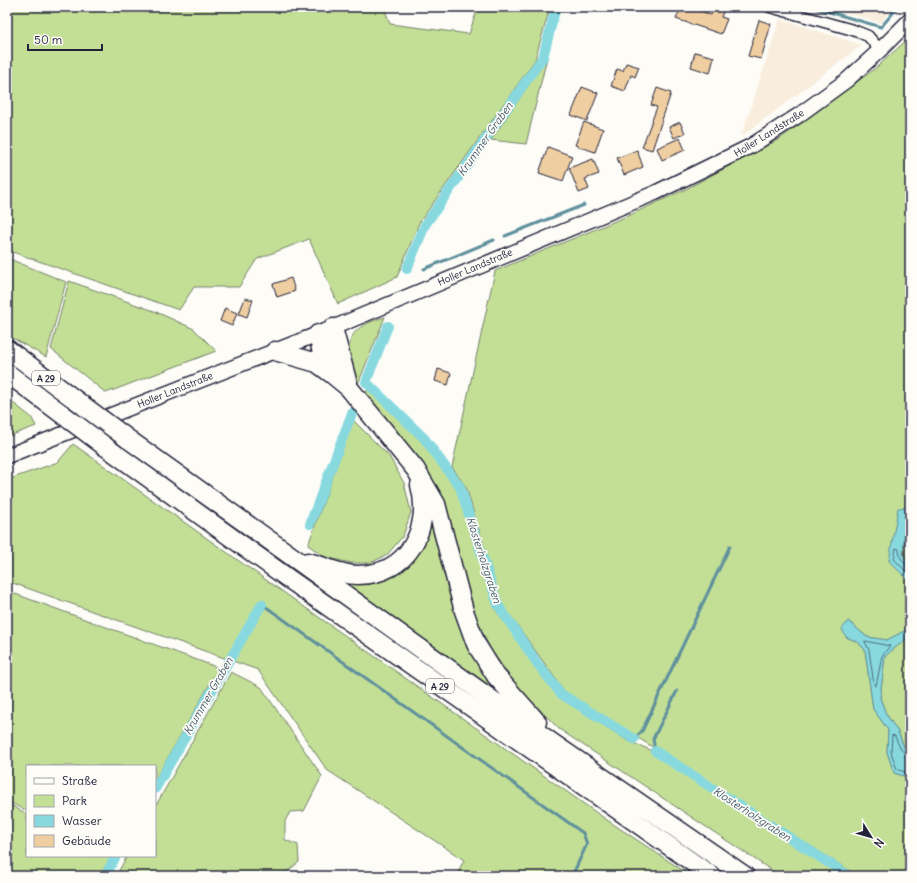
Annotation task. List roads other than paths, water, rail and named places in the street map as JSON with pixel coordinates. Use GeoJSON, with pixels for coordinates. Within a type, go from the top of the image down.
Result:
{"type":"FeatureCollection","features":[{"type":"Feature","properties":{"kind":"highway"},"geometry":{"type":"LineString","coordinates":[[325,331],[322,354],[332,374]]}},
{"type":"Feature","properties":{"kind":"highway"},"geometry":{"type":"LineString","coordinates":[[325,331],[349,388]]}},
{"type":"Feature","properties":{"kind":"highway","name":"A 29"},"geometry":{"type":"LineString","coordinates":[[7,349],[128,439],[293,558],[551,742],[745,876]]}},
{"type":"Feature","properties":{"kind":"highway"},"geometry":{"type":"LineString","coordinates":[[275,351],[317,363],[349,388],[416,470],[436,504],[464,611],[476,644],[496,676],[515,700],[534,719],[551,742]]}},
{"type":"Feature","properties":{"kind":"highway","name":"A 29"},"geometry":{"type":"LineString","coordinates":[[7,373],[106,447],[289,579],[712,876]]}},
{"type":"Feature","properties":{"kind":"highway"},"geometry":{"type":"LineString","coordinates":[[293,558],[314,563],[335,572],[359,575],[381,570],[404,558],[412,548],[422,527],[424,500],[416,470]]}},
{"type":"Feature","properties":{"kind":"main road","name":"Holler Landstraße"},"geometry":{"type":"LineString","coordinates":[[7,456],[325,331],[655,193],[752,146],[800,115],[847,80],[910,20]]}},
{"type":"Feature","properties":{"kind":"street"},"geometry":{"type":"LineString","coordinates":[[770,7],[853,30],[868,36],[880,50]]}},
{"type":"Feature","properties":{"kind":"water"},"geometry":{"type":"Polygon","coordinates":[[[910,507],[910,520],[905,526],[903,555],[910,563],[910,582],[889,561],[898,508],[910,507]]]}},
{"type":"Feature","properties":{"kind":"water"},"geometry":{"type":"Polygon","coordinates":[[[848,621],[867,637],[887,640],[910,628],[910,636],[885,656],[880,698],[886,714],[898,732],[904,747],[910,754],[910,778],[894,773],[887,752],[888,730],[873,709],[865,650],[858,642],[846,637],[842,629],[848,621]]]}},
{"type":"Feature","properties":{"kind":"waterway","name":"Krummer Graben"},"geometry":{"type":"LineString","coordinates":[[407,269],[425,225],[543,57],[556,7]]}},
{"type":"Feature","properties":{"kind":"waterway"},"geometry":{"type":"LineString","coordinates":[[812,7],[881,27],[898,7]]}},
{"type":"Feature","properties":{"kind":"waterway"},"geometry":{"type":"LineString","coordinates":[[505,236],[584,205]]}},
{"type":"Feature","properties":{"kind":"waterway"},"geometry":{"type":"LineString","coordinates":[[424,269],[494,240]]}},
{"type":"Feature","properties":{"kind":"waterway","name":"Klosterholzgraben"},"geometry":{"type":"LineString","coordinates":[[388,326],[366,382],[424,438],[460,487],[498,605],[537,663],[561,694],[634,739]]}},
{"type":"Feature","properties":{"kind":"waterway","name":"Krummer Graben"},"geometry":{"type":"LineString","coordinates":[[310,524],[352,413]]}},
{"type":"Feature","properties":{"kind":"waterway"},"geometry":{"type":"LineString","coordinates":[[634,739],[642,731],[730,546]]}},
{"type":"Feature","properties":{"kind":"waterway"},"geometry":{"type":"LineString","coordinates":[[262,604],[583,833],[587,844],[572,876]]}},
{"type":"Feature","properties":{"kind":"waterway","name":"Krummer Graben"},"geometry":{"type":"LineString","coordinates":[[156,787],[262,604]]}},
{"type":"Feature","properties":{"kind":"waterway"},"geometry":{"type":"LineString","coordinates":[[655,751],[653,739],[677,691]]}},
{"type":"Feature","properties":{"kind":"waterway","name":"Klosterholzgraben"},"geometry":{"type":"LineString","coordinates":[[655,751],[849,876]]}},
{"type":"Feature","properties":{"kind":"waterway","name":"Krummer Graben"},"geometry":{"type":"LineString","coordinates":[[105,876],[115,857]]}}]}
